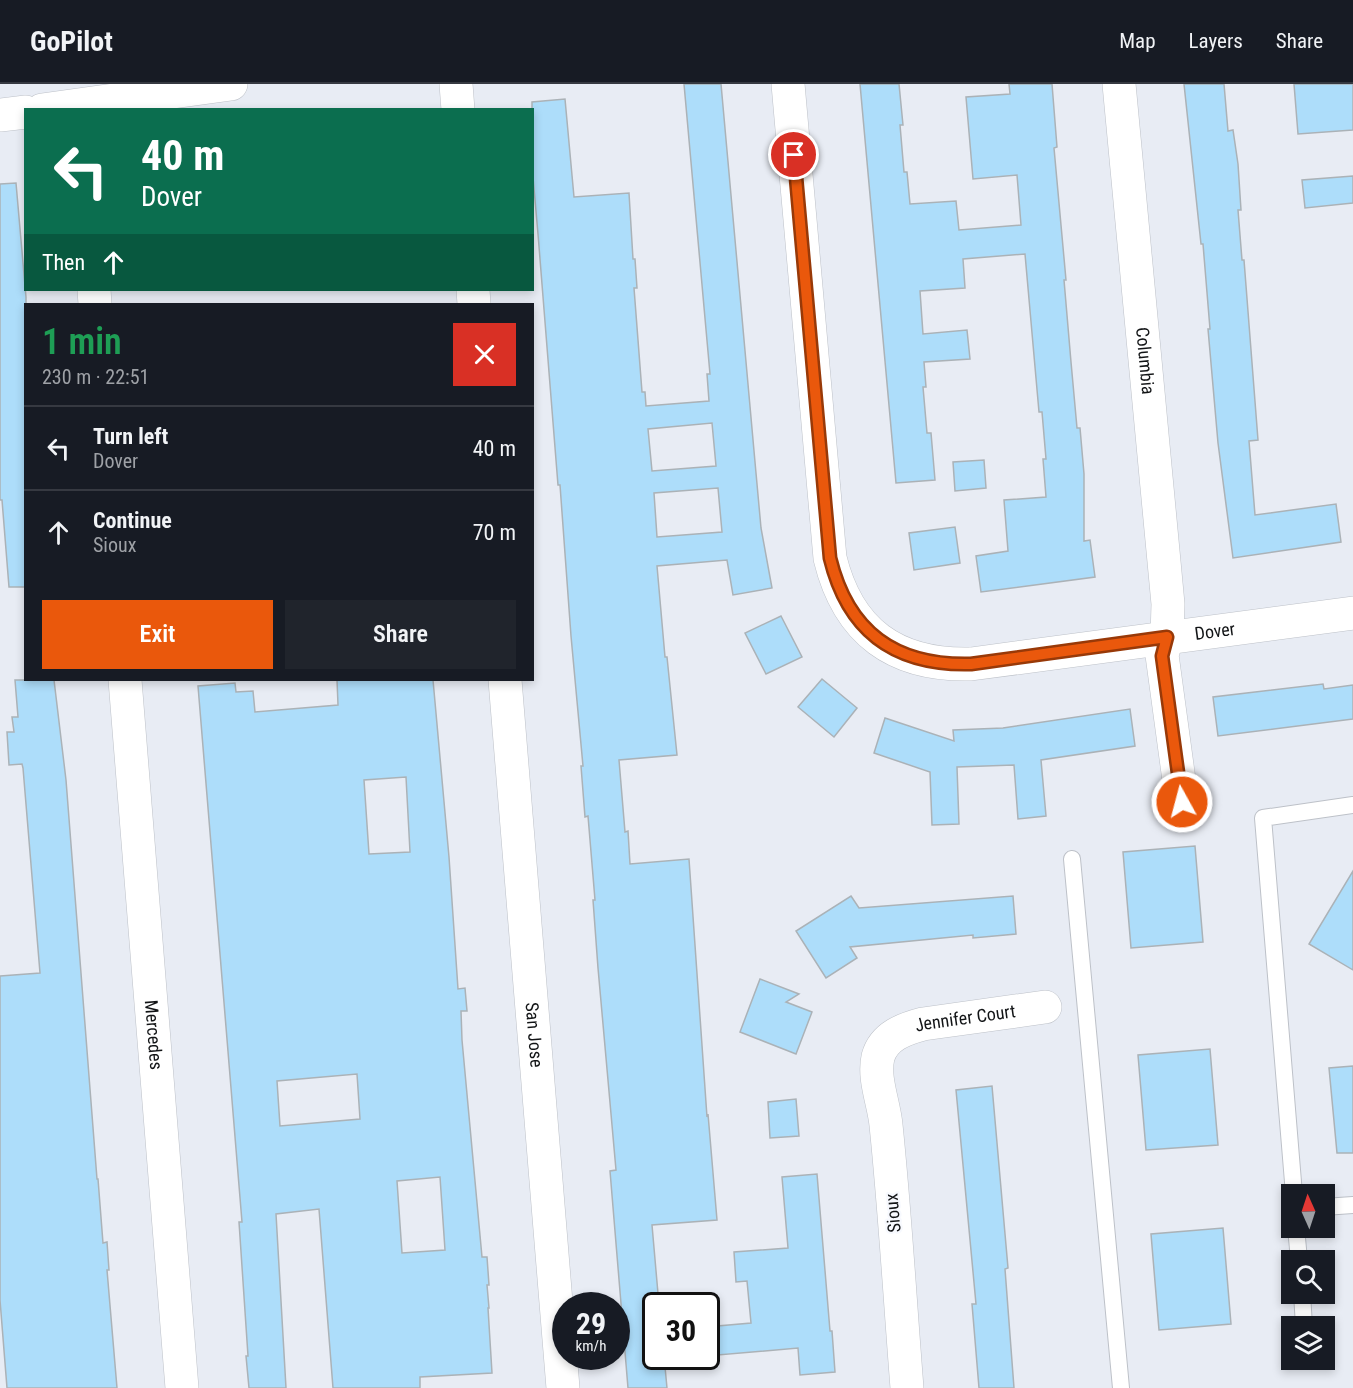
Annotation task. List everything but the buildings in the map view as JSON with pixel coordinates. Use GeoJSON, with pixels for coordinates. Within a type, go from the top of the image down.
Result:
{"type":"FeatureCollection","features":[{"type":"Feature","properties":{"kind":"street"},"geometry":{"type":"LineString","coordinates":[[79,107],[231,84]]}},
{"type":"Feature","properties":{"kind":"street"},"geometry":{"type":"LineString","coordinates":[[456,84],[458,108]]}},
{"type":"Feature","properties":{"kind":"street","name":"Dover"},"geometry":{"type":"LineString","coordinates":[[788,84],[830,558],[836,583],[844,600],[854,616],[871,633],[904,654],[949,664],[971,664],[1353,613]]}},
{"type":"Feature","properties":{"kind":"street","name":"Columbia"},"geometry":{"type":"LineString","coordinates":[[1119,84],[1168,604],[1167,637],[1162,656],[1182,802]]}},
{"type":"Feature","properties":{"kind":"street"},"geometry":{"type":"LineString","coordinates":[[0,115],[24,112]]}},
{"type":"Feature","properties":{"kind":"street","name":"Mercedes"},"geometry":{"type":"LineString","coordinates":[[125,681],[182,1388]]}},
{"type":"Feature","properties":{"kind":"street","name":"San Jose"},"geometry":{"type":"LineString","coordinates":[[505,681],[563,1388]]}},
{"type":"Feature","properties":{"kind":"street","name":"Jennifer Court"},"geometry":{"type":"LineString","coordinates":[[887,1040],[903,1029],[923,1024],[1045,1007]]}},
{"type":"Feature","properties":{"kind":"street","name":"Sioux"},"geometry":{"type":"LineString","coordinates":[[887,1040],[879,1056],[877,1071],[886,1122],[907,1388]]}},
{"type":"Feature","properties":{"kind":"lane"},"geometry":{"type":"LineString","coordinates":[[1293,1184],[1263,818],[1353,805]]}},
{"type":"Feature","properties":{"kind":"lane"},"geometry":{"type":"LineString","coordinates":[[1071,859],[1121,1388]]}},
{"type":"Feature","properties":{"kind":"lane"},"geometry":{"type":"LineString","coordinates":[[1335,1206],[1353,1205]]}},
{"type":"Feature","properties":{"kind":"route"},"geometry":{"type":"LineString","coordinates":[[794,155],[830,558],[836,583],[844,600],[854,616],[887,645],[904,654],[949,664],[971,664],[1167,637],[1162,656],[1182,802]]}}]}
